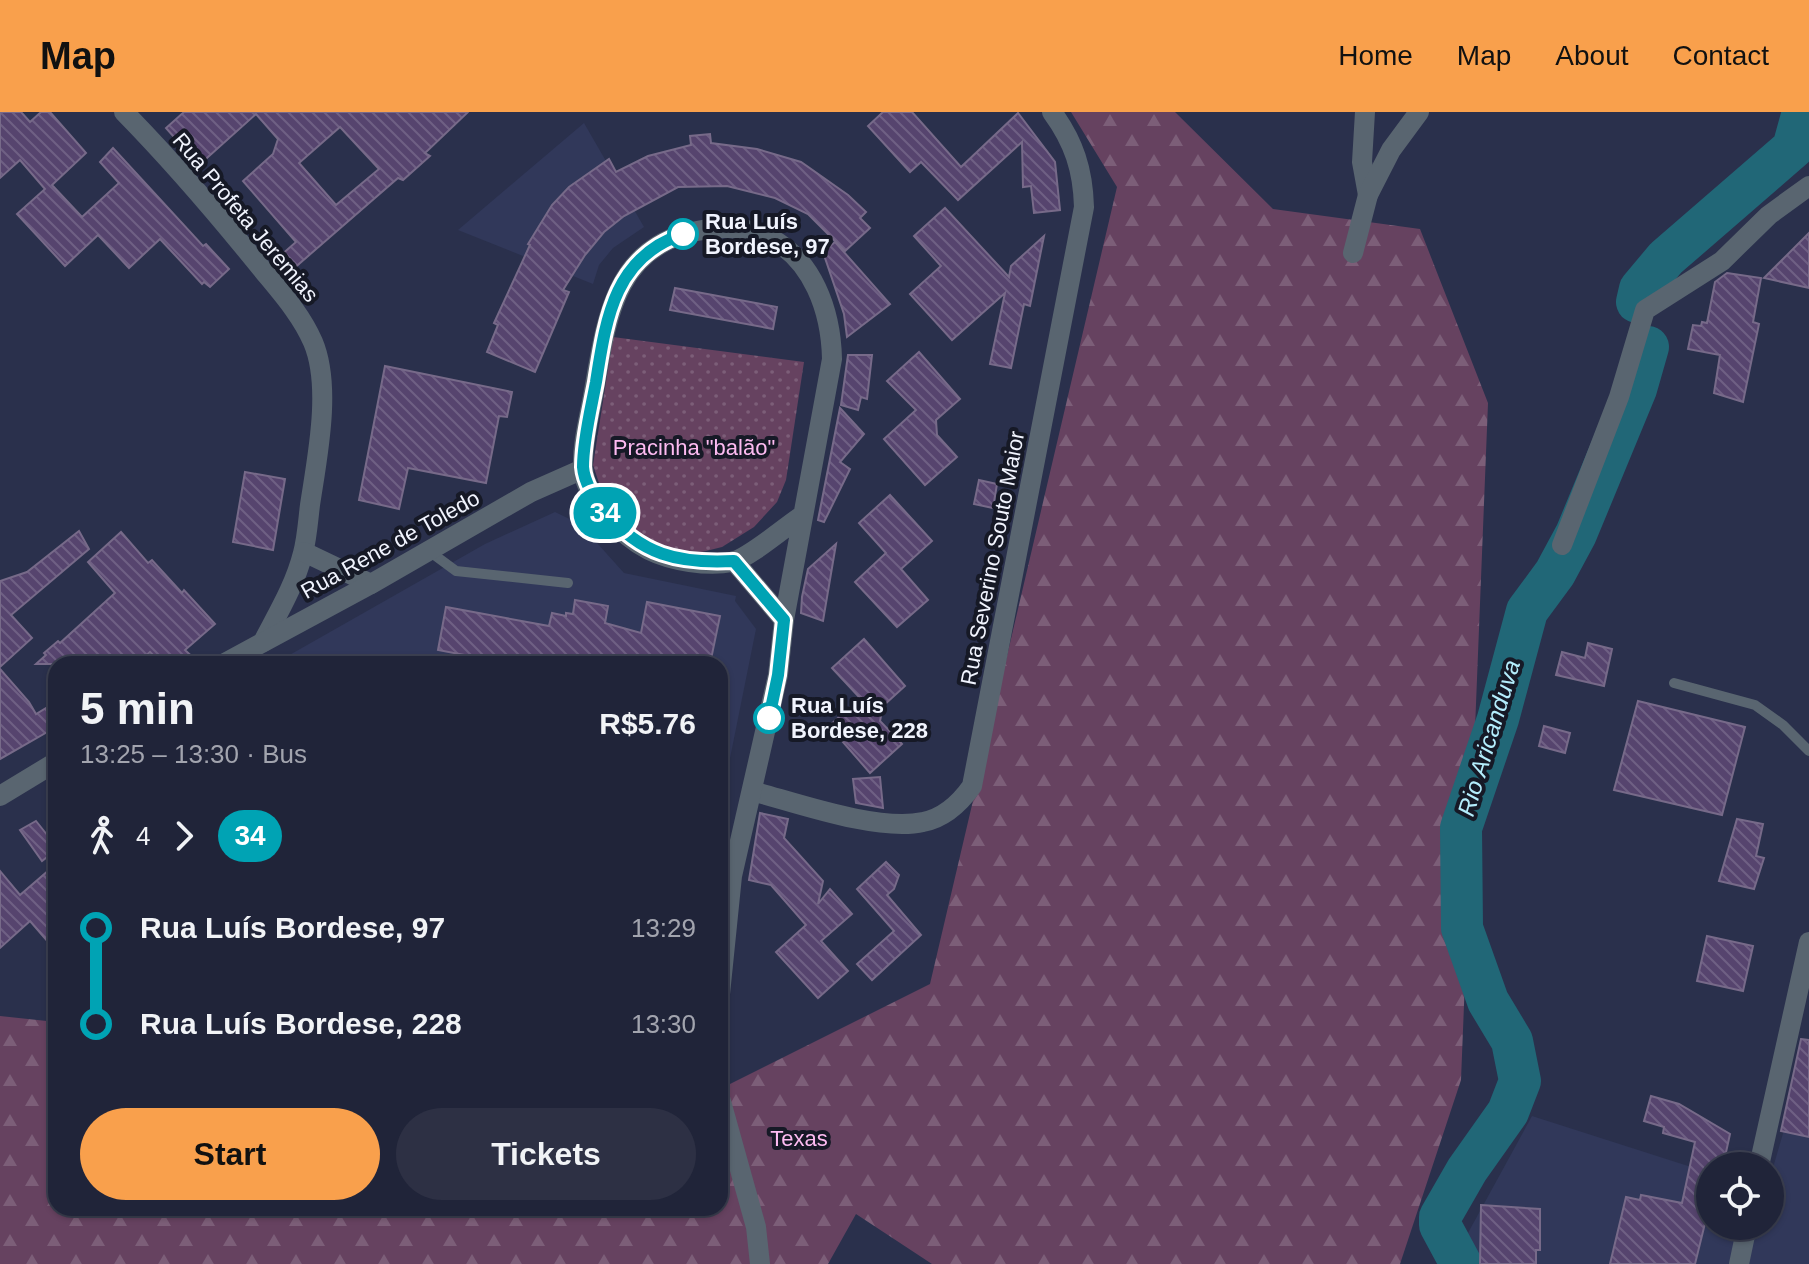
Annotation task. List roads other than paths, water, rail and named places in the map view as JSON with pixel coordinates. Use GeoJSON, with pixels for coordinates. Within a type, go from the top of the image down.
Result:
{"type":"FeatureCollection","features":[{"type":"Feature","properties":{"kind":"street","name":"Rua Profeta Jeremias"},"geometry":{"type":"LineString","coordinates":[[124,112],[177,167],[246,249],[296,312],[314,343],[320,372],[321,400],[318,453],[304,552],[286,599],[263,642]]}},
{"type":"Feature","properties":{"kind":"street","name":"Rua Severino Souto Maior"},"geometry":{"type":"LineString","coordinates":[[752,791],[870,821],[905,824],[925,822],[940,815],[963,799],[972,786],[1084,207],[1083,177],[1075,148],[1052,112]]}},
{"type":"Feature","properties":{"kind":"street"},"geometry":{"type":"LineString","coordinates":[[1365,112],[1362,162],[1368,195]]}},
{"type":"Feature","properties":{"kind":"street"},"geometry":{"type":"LineString","coordinates":[[1353,253],[1368,195],[1391,150],[1419,112]]}},
{"type":"Feature","properties":{"kind":"street"},"geometry":{"type":"LineString","coordinates":[[1562,545],[1619,397],[1645,310],[1722,261],[1769,215],[1809,186]]}},
{"type":"Feature","properties":{"kind":"street"},"geometry":{"type":"LineString","coordinates":[[728,915],[741,831],[778,675],[784,620],[832,359],[832,335],[825,307],[802,263],[789,249],[747,229],[716,228],[665,240],[630,270],[614,299],[607,323],[583,469],[596,502],[621,530],[649,550],[705,563],[734,561],[803,515]]}},
{"type":"Feature","properties":{"kind":"street","name":"Rua Rene de Toledo"},"geometry":{"type":"LineString","coordinates":[[238,656],[531,492],[583,469]]}},
{"type":"Feature","properties":{"kind":"street"},"geometry":{"type":"LineString","coordinates":[[304,552],[371,584]]}},
{"type":"Feature","properties":{"kind":"street"},"geometry":{"type":"LineString","coordinates":[[734,561],[784,620]]}},
{"type":"Feature","properties":{"kind":"street"},"geometry":{"type":"LineString","coordinates":[[0,796],[48,767]]}},
{"type":"Feature","properties":{"kind":"street"},"geometry":{"type":"LineString","coordinates":[[1762,1152],[1809,942]]}},
{"type":"Feature","properties":{"kind":"street"},"geometry":{"type":"LineString","coordinates":[[728,1127],[756,1227],[760,1264]]}},
{"type":"Feature","properties":{"kind":"street"},"geometry":{"type":"LineString","coordinates":[[1739,1264],[1744,1240]]}},
{"type":"Feature","properties":{"kind":"lane"},"geometry":{"type":"LineString","coordinates":[[428,550],[456,571],[568,583]]}},
{"type":"Feature","properties":{"kind":"lane"},"geometry":{"type":"LineString","coordinates":[[1674,683],[1755,705],[1783,725],[1809,751]]}},
{"type":"Feature","properties":{"kind":"waterway","name":"Rio Aricanduva"},"geometry":{"type":"LineString","coordinates":[[1637,302],[1640,289],[1666,258],[1793,148],[1803,112]]}},
{"type":"Feature","properties":{"kind":"waterway","name":"Rio Aricanduva"},"geometry":{"type":"LineString","coordinates":[[1461,1264],[1440,1225],[1440,1217],[1467,1170],[1508,1112],[1520,1081],[1512,1041],[1488,1001],[1462,928],[1461,828],[1498,719],[1527,611],[1555,573],[1576,534],[1636,389],[1648,347]]}},
{"type":"Feature","properties":{"kind":"place","name":"Rua Luís Bordese, 97"},"geometry":{"type":"Point","coordinates":[683,234]}},
{"type":"Feature","properties":{"kind":"place","name":"Rua Luís Bordese, 228"},"geometry":{"type":"Point","coordinates":[769,718]}},
{"type":"Feature","properties":{"kind":"park label","name":"Pracinha \"balão\""},"geometry":{"type":"Point","coordinates":[694,447]}},
{"type":"Feature","properties":{"kind":"park label","name":"Texas"},"geometry":{"type":"Point","coordinates":[799,1138]}}]}
